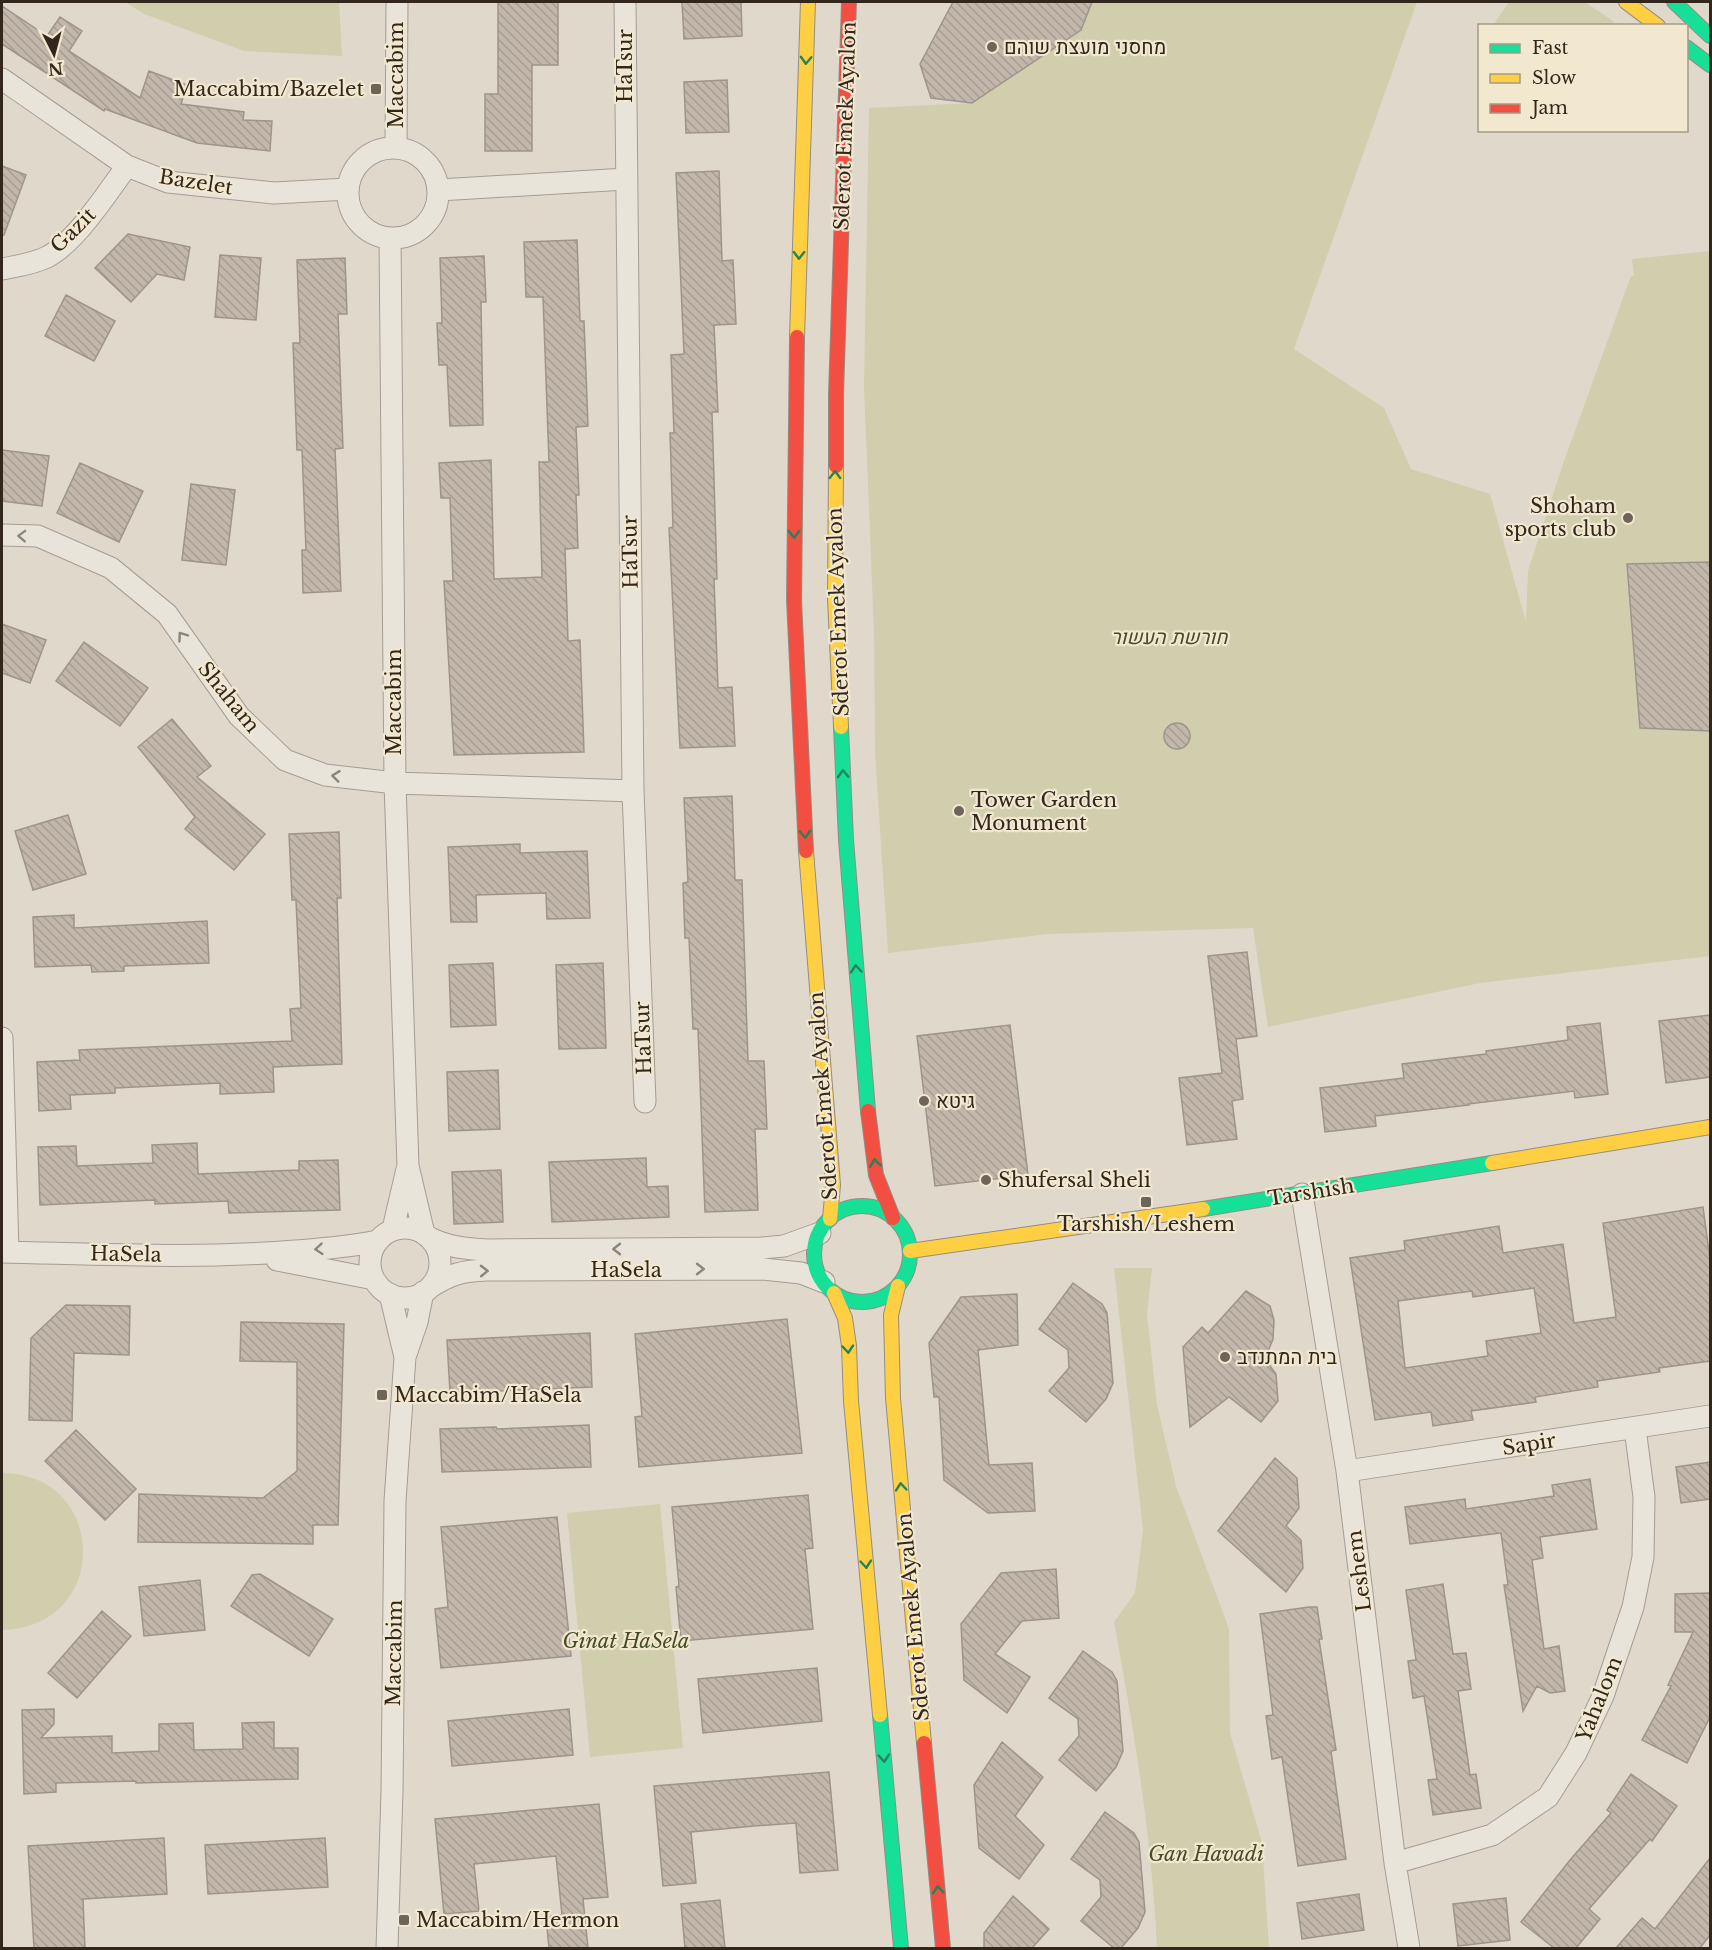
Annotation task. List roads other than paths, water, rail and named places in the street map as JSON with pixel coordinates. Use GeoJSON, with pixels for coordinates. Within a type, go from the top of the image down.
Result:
{"type":"FeatureCollection","features":[{"type":"Feature","properties":{"kind":"main road","name":"Sderot Emek Ayalon"},"geometry":{"type":"LineString","coordinates":[[808,2],[795,393],[794,600],[805,842],[833,1185],[825,1226]]}},
{"type":"Feature","properties":{"kind":"main road","name":"Sderot Emek Ayalon"},"geometry":{"type":"LineString","coordinates":[[849,2],[836,394],[835,598],[846,840],[866,1090],[876,1175],[893,1218]]}},
{"type":"Feature","properties":{"kind":"main road"},"geometry":{"type":"LineString","coordinates":[[1626,2],[1655,24]]}},
{"type":"Feature","properties":{"kind":"main road"},"geometry":{"type":"LineString","coordinates":[[1674,2],[1710,36]]}},
{"type":"Feature","properties":{"kind":"main road"},"geometry":{"type":"LineString","coordinates":[[1688,48],[1710,65]]}},
{"type":"Feature","properties":{"kind":"main road","name":"Tarshish"},"geometry":{"type":"LineString","coordinates":[[910,1251],[1082,1228],[1302,1194],[1710,1127]]}},
{"type":"Feature","properties":{"kind":"main road"},"geometry":{"type":"LineString","coordinates":[[829,1288],[840,1297],[857,1302],[869,1302],[885,1297],[898,1286],[907,1272],[910,1251],[906,1235],[893,1218],[885,1212],[861,1207],[845,1210],[825,1226],[814,1255],[817,1272],[829,1288],[845,1318],[849,1346],[851,1401],[901,1948]]}},
{"type":"Feature","properties":{"kind":"main road","name":"Sderot Emek Ayalon"},"geometry":{"type":"LineString","coordinates":[[898,1286],[891,1315],[893,1398],[944,1948]]}},
{"type":"Feature","properties":{"kind":"street","name":"Maccabim"},"geometry":{"type":"LineString","coordinates":[[396,148],[397,2]]}},
{"type":"Feature","properties":{"kind":"street","name":"HaTsur"},"geometry":{"type":"LineString","coordinates":[[625,2],[633,791],[645,1102]]}},
{"type":"Feature","properties":{"kind":"street","name":"Bazelet"},"geometry":{"type":"LineString","coordinates":[[2,79],[127,166],[168,182],[274,193],[348,189]]}},
{"type":"Feature","properties":{"kind":"street"},"geometry":{"type":"LineString","coordinates":[[396,148],[412,152],[426,161],[435,174],[439,190],[437,206],[425,225],[406,237],[376,236],[354,217],[349,204],[348,189],[352,172],[364,159],[379,150],[396,148]]}},
{"type":"Feature","properties":{"kind":"street","name":"Gazit"},"geometry":{"type":"LineString","coordinates":[[2,269],[23,265],[48,256],[80,230],[127,166]]}},
{"type":"Feature","properties":{"kind":"street"},"geometry":{"type":"LineString","coordinates":[[439,190],[626,179]]}},
{"type":"Feature","properties":{"kind":"street","name":"Maccabim"},"geometry":{"type":"LineString","coordinates":[[390,238],[394,783],[408,1166],[426,1236]]}},
{"type":"Feature","properties":{"kind":"street","name":"Shaham"},"geometry":{"type":"LineString","coordinates":[[2,535],[38,536],[111,568],[167,614],[239,716],[285,760],[325,775],[394,783],[633,791]]}},
{"type":"Feature","properties":{"kind":"street"},"geometry":{"type":"LineString","coordinates":[[2,1038],[5,1252]]}},
{"type":"Feature","properties":{"kind":"street","name":"Maccabim"},"geometry":{"type":"LineString","coordinates":[[385,1235],[408,1166]]}},
{"type":"Feature","properties":{"kind":"street","name":"Leshem"},"geometry":{"type":"LineString","coordinates":[[1302,1194],[1347,1471],[1395,1863],[1409,1948]]}},
{"type":"Feature","properties":{"kind":"street","name":"HaSela"},"geometry":{"type":"LineString","coordinates":[[426,1236],[442,1244],[466,1249],[488,1250],[762,1248],[784,1246],[825,1226]]}},
{"type":"Feature","properties":{"kind":"street"},"geometry":{"type":"LineString","coordinates":[[405,1228],[419,1231],[426,1236],[436,1246],[440,1266],[436,1278],[426,1290],[406,1298],[390,1294],[376,1284],[370,1272],[369,1260],[385,1235],[405,1228]]}},
{"type":"Feature","properties":{"kind":"street","name":"HaSela"},"geometry":{"type":"LineString","coordinates":[[5,1252],[250,1255],[356,1246],[385,1235]]}},
{"type":"Feature","properties":{"kind":"street","name":"HaSela"},"geometry":{"type":"LineString","coordinates":[[250,1255],[374,1279]]}},
{"type":"Feature","properties":{"kind":"street","name":"HaSela"},"geometry":{"type":"LineString","coordinates":[[426,1290],[449,1276],[467,1271],[487,1270],[773,1269],[801,1273],[829,1288]]}},
{"type":"Feature","properties":{"kind":"street","name":"Maccabim"},"geometry":{"type":"LineString","coordinates":[[387,1948],[392,1792],[395,1501],[405,1357],[426,1290]]}},
{"type":"Feature","properties":{"kind":"street","name":"Maccabim"},"geometry":{"type":"LineString","coordinates":[[390,1294],[405,1357]]}},
{"type":"Feature","properties":{"kind":"street","name":"Sapir"},"geometry":{"type":"LineString","coordinates":[[1347,1471],[1710,1416]]}},
{"type":"Feature","properties":{"kind":"street","name":"Yahalom"},"geometry":{"type":"LineString","coordinates":[[1395,1863],[1491,1835],[1548,1797],[1576,1753],[1607,1685],[1633,1607],[1643,1557],[1644,1497],[1635,1428]]}},
{"type":"Feature","properties":{"kind":"place","name":"מחסני מועצת שוהם"},"geometry":{"type":"Point","coordinates":[992,47]}},
{"type":"Feature","properties":{"kind":"place","name":"Maccabim/Bazelet"},"geometry":{"type":"Point","coordinates":[376,89]}},
{"type":"Feature","properties":{"kind":"place","name":"Shoham sports club"},"geometry":{"type":"Point","coordinates":[1628,518]}},
{"type":"Feature","properties":{"kind":"place","name":"Tower Garden Monument"},"geometry":{"type":"Point","coordinates":[959,811]}},
{"type":"Feature","properties":{"kind":"place","name":"גיטא"},"geometry":{"type":"Point","coordinates":[924,1101]}},
{"type":"Feature","properties":{"kind":"place","name":"Shufersal Sheli"},"geometry":{"type":"Point","coordinates":[986,1180]}},
{"type":"Feature","properties":{"kind":"place","name":"Tarshish/Leshem"},"geometry":{"type":"Point","coordinates":[1146,1202]}},
{"type":"Feature","properties":{"kind":"place","name":"בית המתנדב"},"geometry":{"type":"Point","coordinates":[1225,1357]}},
{"type":"Feature","properties":{"kind":"place","name":"Maccabim/HaSela"},"geometry":{"type":"Point","coordinates":[382,1395]}},
{"type":"Feature","properties":{"kind":"place","name":"Maccabim/Hermon"},"geometry":{"type":"Point","coordinates":[404,1920]}},
{"type":"Feature","properties":{"kind":"park label","name":"חורשת העשור"},"geometry":{"type":"Point","coordinates":[1169,637]}},
{"type":"Feature","properties":{"kind":"park label","name":"Ginat HaSela"},"geometry":{"type":"Point","coordinates":[626,1641]}},
{"type":"Feature","properties":{"kind":"park label","name":"Gan Havadi"},"geometry":{"type":"Point","coordinates":[1206,1854]}}]}
